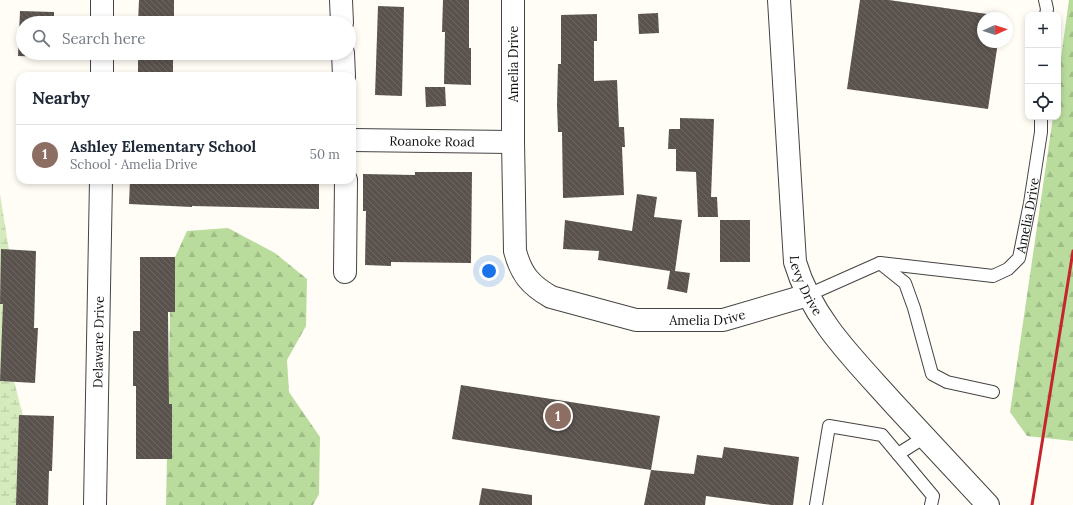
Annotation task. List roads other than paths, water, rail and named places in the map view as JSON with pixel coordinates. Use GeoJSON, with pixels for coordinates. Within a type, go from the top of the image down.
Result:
{"type":"FeatureCollection","features":[{"type":"Feature","properties":{"kind":"street"},"geometry":{"type":"LineString","coordinates":[[102,0],[102,16]]}},
{"type":"Feature","properties":{"kind":"street"},"geometry":{"type":"LineString","coordinates":[[341,0],[342,16]]}},
{"type":"Feature","properties":{"kind":"street","name":"Amelia Drive"},"geometry":{"type":"LineString","coordinates":[[513,0],[515,251],[518,264],[528,280],[538,290],[551,297],[636,320],[723,320],[808,295]]}},
{"type":"Feature","properties":{"kind":"street","name":"Levy Drive"},"geometry":{"type":"LineString","coordinates":[[779,0],[795,262],[799,277],[822,320],[842,347],[925,437],[971,497],[988,505]]}},
{"type":"Feature","properties":{"kind":"street"},"geometry":{"type":"LineString","coordinates":[[102,60],[102,72]]}},
{"type":"Feature","properties":{"kind":"street"},"geometry":{"type":"LineString","coordinates":[[343,60],[344,72]]}},
{"type":"Feature","properties":{"kind":"street","name":"Roanoke Road"},"geometry":{"type":"LineString","coordinates":[[356,140],[513,142]]}},
{"type":"Feature","properties":{"kind":"street","name":"Delaware Drive"},"geometry":{"type":"LineString","coordinates":[[96,505],[101,184]]}},
{"type":"Feature","properties":{"kind":"street"},"geometry":{"type":"LineString","coordinates":[[345,272],[346,184]]}},
{"type":"Feature","properties":{"kind":"lane"},"geometry":{"type":"LineString","coordinates":[[1044,0],[1046,12]]}},
{"type":"Feature","properties":{"kind":"lane","name":"Amelia Drive"},"geometry":{"type":"LineString","coordinates":[[808,295],[880,263],[993,276],[1008,269],[1019,258],[1030,203],[1041,132],[1041,120]]}},
{"type":"Feature","properties":{"kind":"lane"},"geometry":{"type":"LineString","coordinates":[[880,263],[905,284],[914,308],[932,374],[947,382],[993,392]]}},
{"type":"Feature","properties":{"kind":"lane"},"geometry":{"type":"LineString","coordinates":[[816,505],[829,426],[882,435],[933,496],[931,505]]}},
{"type":"Feature","properties":{"kind":"lane"},"geometry":{"type":"LineString","coordinates":[[898,454],[925,437]]}},
{"type":"Feature","properties":{"kind":"railway"},"geometry":{"type":"LineString","coordinates":[[1032,505],[1073,251]]}},
{"type":"Feature","properties":{"kind":"place","name":"Ashley Elementary School"},"geometry":{"type":"Point","coordinates":[558,416]}}]}
